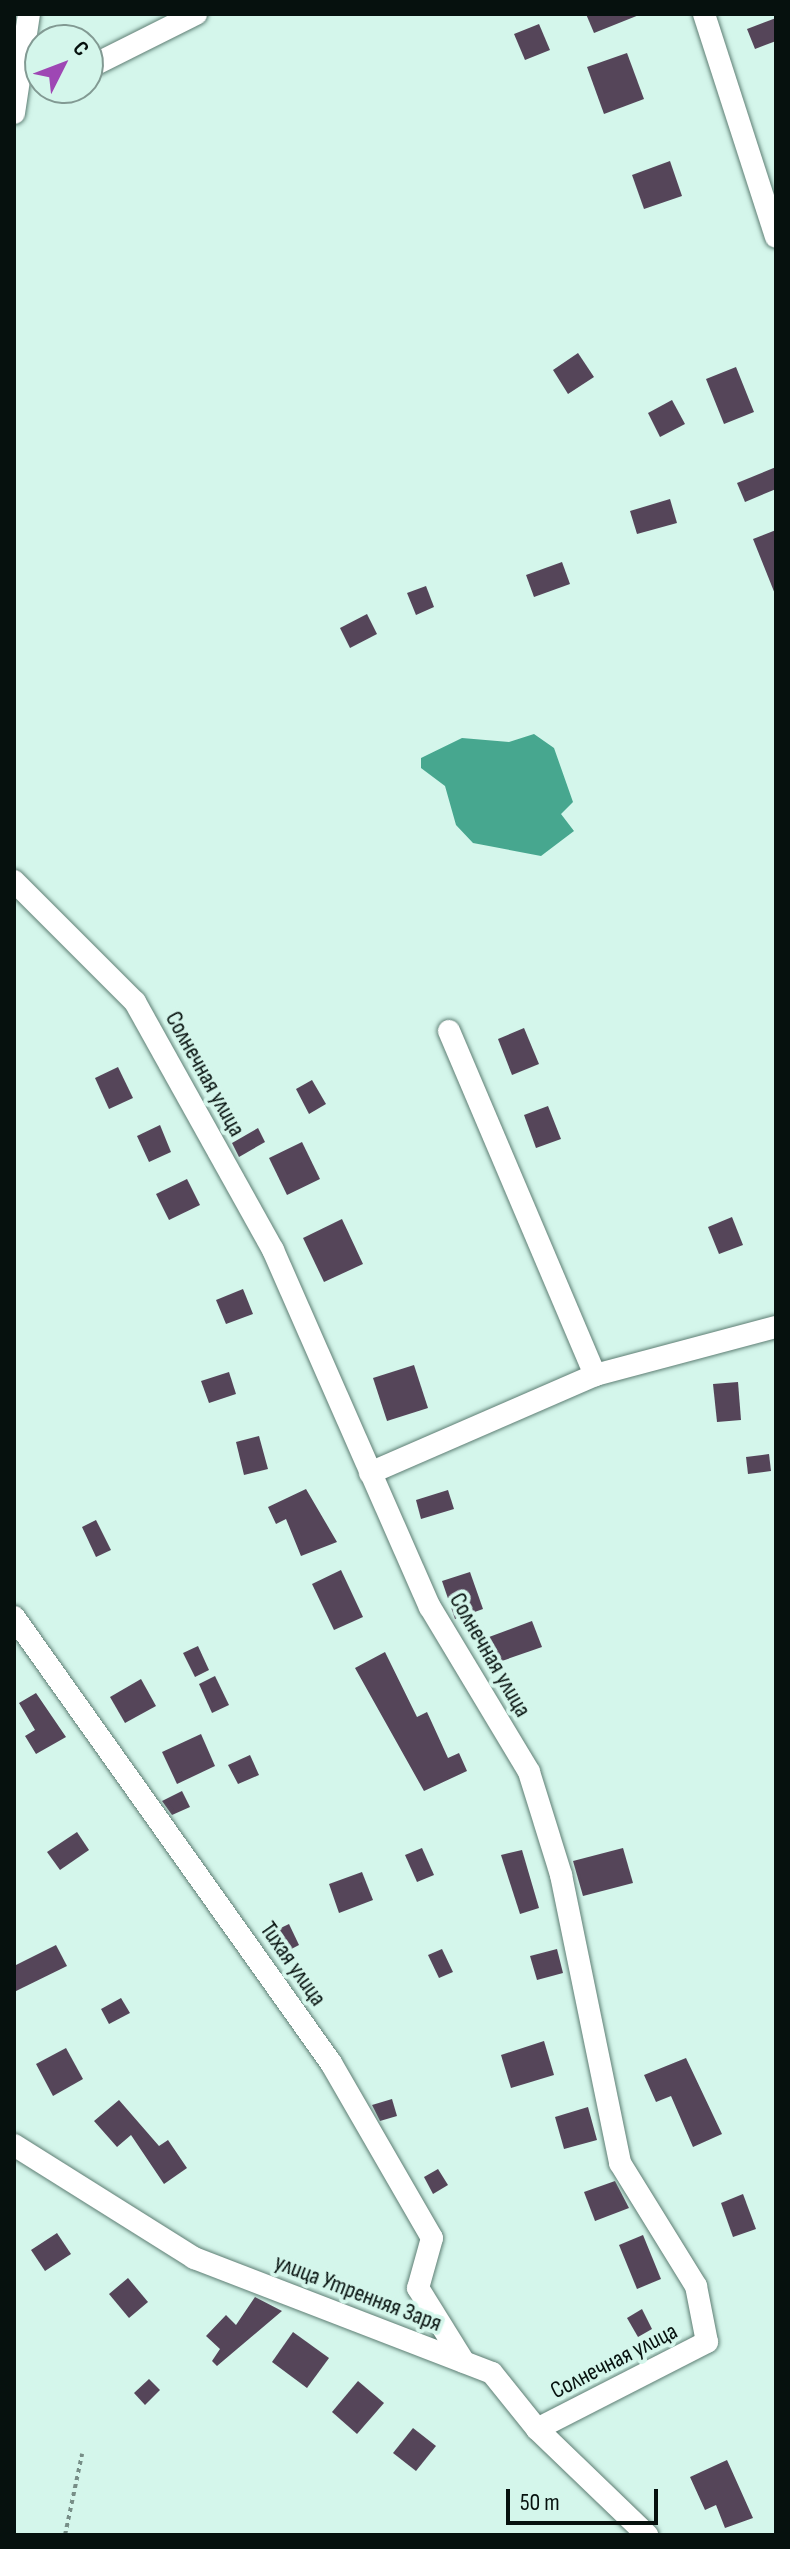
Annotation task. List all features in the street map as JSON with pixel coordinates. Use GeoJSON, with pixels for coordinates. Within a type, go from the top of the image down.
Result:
{"type":"FeatureCollection","features":[{"type":"Feature","properties":{"kind":"street"},"geometry":{"type":"LineString","coordinates":[[104,60],[196,14]]}},
{"type":"Feature","properties":{"kind":"street"},"geometry":{"type":"LineString","coordinates":[[704,14],[776,237]]}},
{"type":"Feature","properties":{"kind":"street"},"geometry":{"type":"LineString","coordinates":[[14,112],[24,93]]}},
{"type":"Feature","properties":{"kind":"street","name":"Солнечная улица"},"geometry":{"type":"LineString","coordinates":[[14,881],[135,1002],[273,1250],[430,1607],[529,1772],[561,1875],[620,2163],[696,2286],[707,2342],[537,2429]]}},
{"type":"Feature","properties":{"kind":"street"},"geometry":{"type":"LineString","coordinates":[[449,1031],[595,1375]]}},
{"type":"Feature","properties":{"kind":"street"},"geometry":{"type":"LineString","coordinates":[[370,1473],[595,1375],[776,1327]]}},
{"type":"Feature","properties":{"kind":"street","name":"Тихая улица"},"geometry":{"type":"LineString","coordinates":[[14,1617],[331,2063],[432,2238],[418,2288],[464,2362]]}},
{"type":"Feature","properties":{"kind":"street","name":"улица Утренняя Заря"},"geometry":{"type":"LineString","coordinates":[[14,2145],[194,2258],[492,2373],[537,2429],[647,2535]]}},
{"type":"Feature","properties":{"kind":"path"},"geometry":{"type":"LineString","coordinates":[[65,2535],[82,2454]]}},
{"type":"Feature","properties":{"kind":"shaded area"},"geometry":{"type":"Polygon","coordinates":[[[534,734],[554,748],[573,802],[561,814],[574,831],[541,856],[473,843],[456,825],[445,786],[421,768],[421,758],[462,738],[509,742],[534,734]]]}},
{"type":"Feature","properties":{"kind":"building"},"geometry":{"type":"Polygon","coordinates":[[[586,14],[638,14],[639,15],[594,33],[586,14]]]}},
{"type":"Feature","properties":{"kind":"building"},"geometry":{"type":"Polygon","coordinates":[[[776,18],[776,41],[755,49],[747,29],[776,18]]]}},
{"type":"Feature","properties":{"kind":"building"},"geometry":{"type":"Polygon","coordinates":[[[539,24],[550,50],[525,60],[514,34],[539,24]]]}},
{"type":"Feature","properties":{"kind":"building"},"geometry":{"type":"Polygon","coordinates":[[[627,53],[644,99],[604,114],[587,67],[627,53]]]}},
{"type":"Feature","properties":{"kind":"building"},"geometry":{"type":"Polygon","coordinates":[[[670,161],[682,196],[644,209],[632,175],[670,161]]]}},
{"type":"Feature","properties":{"kind":"building"},"geometry":{"type":"Polygon","coordinates":[[[578,353],[594,377],[568,394],[553,370],[578,353]]]}},
{"type":"Feature","properties":{"kind":"building"},"geometry":{"type":"Polygon","coordinates":[[[736,367],[754,412],[724,424],[706,379],[736,367]]]}},
{"type":"Feature","properties":{"kind":"building"},"geometry":{"type":"Polygon","coordinates":[[[672,400],[685,424],[660,437],[648,413],[672,400]]]}},
{"type":"Feature","properties":{"kind":"building"},"geometry":{"type":"Polygon","coordinates":[[[776,467],[776,489],[745,502],[737,483],[776,467]]]}},
{"type":"Feature","properties":{"kind":"building"},"geometry":{"type":"Polygon","coordinates":[[[670,499],[677,523],[637,534],[630,511],[670,499]]]}},
{"type":"Feature","properties":{"kind":"building"},"geometry":{"type":"Polygon","coordinates":[[[776,530],[776,594],[775,594],[753,539],[776,530]]]}},
{"type":"Feature","properties":{"kind":"building"},"geometry":{"type":"Polygon","coordinates":[[[562,562],[570,584],[534,597],[526,575],[562,562]]]}},
{"type":"Feature","properties":{"kind":"building"},"geometry":{"type":"Polygon","coordinates":[[[426,586],[434,607],[416,615],[407,593],[426,586]]]}},
{"type":"Feature","properties":{"kind":"building"},"geometry":{"type":"Polygon","coordinates":[[[367,614],[377,634],[350,648],[340,628],[367,614]]]}},
{"type":"Feature","properties":{"kind":"building"},"geometry":{"type":"Polygon","coordinates":[[[524,1028],[539,1064],[512,1075],[498,1039],[524,1028]]]}},
{"type":"Feature","properties":{"kind":"building"},"geometry":{"type":"Polygon","coordinates":[[[118,1067],[133,1098],[109,1109],[95,1078],[118,1067]]]}},
{"type":"Feature","properties":{"kind":"building"},"geometry":{"type":"Polygon","coordinates":[[[312,1080],[326,1104],[309,1114],[296,1089],[312,1080]]]}},
{"type":"Feature","properties":{"kind":"building"},"geometry":{"type":"Polygon","coordinates":[[[548,1106],[561,1139],[536,1148],[524,1115],[548,1106]]]}},
{"type":"Feature","properties":{"kind":"building"},"geometry":{"type":"Polygon","coordinates":[[[160,1125],[171,1152],[149,1162],[137,1136],[160,1125]]]}},
{"type":"Feature","properties":{"kind":"building"},"geometry":{"type":"Polygon","coordinates":[[[258,1128],[265,1142],[239,1157],[232,1143],[258,1128]]]}},
{"type":"Feature","properties":{"kind":"building"},"geometry":{"type":"Polygon","coordinates":[[[302,1142],[320,1179],[287,1195],[269,1158],[302,1142]]]}},
{"type":"Feature","properties":{"kind":"building"},"geometry":{"type":"Polygon","coordinates":[[[187,1179],[200,1205],[169,1220],[156,1194],[187,1179]]]}},
{"type":"Feature","properties":{"kind":"building"},"geometry":{"type":"Polygon","coordinates":[[[732,1217],[743,1245],[719,1254],[708,1227],[732,1217]]]}},
{"type":"Feature","properties":{"kind":"building"},"geometry":{"type":"Polygon","coordinates":[[[342,1219],[363,1264],[324,1282],[303,1238],[342,1219]]]}},
{"type":"Feature","properties":{"kind":"building"},"geometry":{"type":"Polygon","coordinates":[[[243,1289],[253,1314],[226,1324],[216,1300],[243,1289]]]}},
{"type":"Feature","properties":{"kind":"building"},"geometry":{"type":"Polygon","coordinates":[[[414,1365],[428,1408],[387,1421],[373,1378],[414,1365]]]}},
{"type":"Feature","properties":{"kind":"building"},"geometry":{"type":"Polygon","coordinates":[[[229,1372],[236,1394],[209,1403],[201,1381],[229,1372]]]}},
{"type":"Feature","properties":{"kind":"building"},"geometry":{"type":"Polygon","coordinates":[[[738,1382],[741,1420],[717,1422],[713,1384],[738,1382]]]}},
{"type":"Feature","properties":{"kind":"building"},"geometry":{"type":"Polygon","coordinates":[[[259,1436],[268,1469],[244,1475],[236,1442],[259,1436]]]}},
{"type":"Feature","properties":{"kind":"building"},"geometry":{"type":"Polygon","coordinates":[[[769,1454],[771,1471],[748,1474],[746,1457],[769,1454]]]}},
{"type":"Feature","properties":{"kind":"building"},"geometry":{"type":"Polygon","coordinates":[[[306,1489],[337,1542],[301,1556],[286,1519],[276,1524],[268,1507],[306,1489]]]}},
{"type":"Feature","properties":{"kind":"building"},"geometry":{"type":"Polygon","coordinates":[[[448,1490],[454,1509],[421,1519],[416,1500],[448,1490]]]}},
{"type":"Feature","properties":{"kind":"building"},"geometry":{"type":"Polygon","coordinates":[[[96,1520],[111,1550],[96,1557],[82,1527],[96,1520]]]}},
{"type":"Feature","properties":{"kind":"building"},"geometry":{"type":"Polygon","coordinates":[[[341,1570],[363,1617],[334,1630],[312,1584],[341,1570]]]}},
{"type":"Feature","properties":{"kind":"building"},"geometry":{"type":"Polygon","coordinates":[[[470,1572],[483,1609],[455,1619],[442,1581],[470,1572]]]}},
{"type":"Feature","properties":{"kind":"building"},"geometry":{"type":"Polygon","coordinates":[[[532,1621],[542,1647],[499,1662],[489,1637],[532,1621]]]}},
{"type":"Feature","properties":{"kind":"building"},"geometry":{"type":"Polygon","coordinates":[[[198,1646],[209,1670],[195,1677],[183,1653],[198,1646]]]}},
{"type":"Feature","properties":{"kind":"building"},"geometry":{"type":"Polygon","coordinates":[[[385,1652],[417,1717],[427,1712],[448,1758],[459,1753],[467,1771],[424,1791],[355,1668],[385,1652]]]}},
{"type":"Feature","properties":{"kind":"building"},"geometry":{"type":"Polygon","coordinates":[[[215,1676],[229,1705],[212,1713],[199,1684],[215,1676]]]}},
{"type":"Feature","properties":{"kind":"building"},"geometry":{"type":"Polygon","coordinates":[[[141,1679],[156,1706],[125,1723],[110,1697],[141,1679]]]}},
{"type":"Feature","properties":{"kind":"building"},"geometry":{"type":"Polygon","coordinates":[[[36,1693],[66,1737],[36,1754],[25,1736],[35,1730],[19,1703],[36,1693]]]}},
{"type":"Feature","properties":{"kind":"building"},"geometry":{"type":"Polygon","coordinates":[[[201,1734],[215,1766],[177,1784],[162,1752],[201,1734]]]}},
{"type":"Feature","properties":{"kind":"building"},"geometry":{"type":"Polygon","coordinates":[[[250,1755],[259,1775],[238,1784],[228,1765],[250,1755]]]}},
{"type":"Feature","properties":{"kind":"building"},"geometry":{"type":"Polygon","coordinates":[[[182,1791],[190,1807],[172,1815],[162,1801],[182,1791]]]}},
{"type":"Feature","properties":{"kind":"building"},"geometry":{"type":"Polygon","coordinates":[[[77,1832],[89,1850],[60,1870],[47,1852],[77,1832]]]}},
{"type":"Feature","properties":{"kind":"building"},"geometry":{"type":"Polygon","coordinates":[[[422,1848],[434,1875],[417,1882],[405,1855],[422,1848]]]}},
{"type":"Feature","properties":{"kind":"building"},"geometry":{"type":"Polygon","coordinates":[[[623,1848],[633,1883],[583,1896],[573,1861],[623,1848]]]}},
{"type":"Feature","properties":{"kind":"building"},"geometry":{"type":"Polygon","coordinates":[[[522,1850],[539,1908],[520,1914],[501,1855],[522,1850]]]}},
{"type":"Feature","properties":{"kind":"building"},"geometry":{"type":"Polygon","coordinates":[[[362,1872],[373,1900],[339,1913],[329,1884],[362,1872]]]}},
{"type":"Feature","properties":{"kind":"building"},"geometry":{"type":"Polygon","coordinates":[[[289,1924],[299,1945],[276,1957],[266,1935],[289,1924]]]}},
{"type":"Feature","properties":{"kind":"building"},"geometry":{"type":"Polygon","coordinates":[[[56,1945],[67,1966],[14,1992],[14,1966],[56,1945]]]}},
{"type":"Feature","properties":{"kind":"building"},"geometry":{"type":"Polygon","coordinates":[[[442,1949],[453,1972],[439,1978],[428,1955],[442,1949]]]}},
{"type":"Feature","properties":{"kind":"building"},"geometry":{"type":"Polygon","coordinates":[[[557,1949],[563,1973],[537,1980],[530,1956],[557,1949]]]}},
{"type":"Feature","properties":{"kind":"building"},"geometry":{"type":"Polygon","coordinates":[[[121,1998],[130,2013],[109,2024],[101,2009],[121,1998]]]}},
{"type":"Feature","properties":{"kind":"building"},"geometry":{"type":"Polygon","coordinates":[[[544,2041],[554,2075],[511,2088],[501,2055],[544,2041]]]}},
{"type":"Feature","properties":{"kind":"building"},"geometry":{"type":"Polygon","coordinates":[[[66,2048],[83,2079],[53,2096],[36,2064],[66,2048]]]}},
{"type":"Feature","properties":{"kind":"building"},"geometry":{"type":"Polygon","coordinates":[[[686,2058],[722,2134],[693,2147],[671,2096],[656,2102],[644,2075],[686,2058]]]}},
{"type":"Feature","properties":{"kind":"building"},"geometry":{"type":"Polygon","coordinates":[[[392,2099],[397,2116],[380,2121],[372,2105],[392,2099]]]}},
{"type":"Feature","properties":{"kind":"building"},"geometry":{"type":"Polygon","coordinates":[[[119,2100],[159,2146],[168,2140],[187,2168],[164,2184],[131,2135],[117,2147],[94,2121],[119,2100]]]}},
{"type":"Feature","properties":{"kind":"building"},"geometry":{"type":"Polygon","coordinates":[[[588,2107],[597,2140],[564,2149],[555,2117],[588,2107]]]}},
{"type":"Feature","properties":{"kind":"building"},"geometry":{"type":"Polygon","coordinates":[[[438,2169],[448,2185],[433,2194],[424,2177],[438,2169]]]}},
{"type":"Feature","properties":{"kind":"building"},"geometry":{"type":"Polygon","coordinates":[[[615,2181],[629,2208],[595,2221],[584,2192],[615,2181]]]}},
{"type":"Feature","properties":{"kind":"building"},"geometry":{"type":"Polygon","coordinates":[[[743,2194],[756,2229],[733,2237],[721,2203],[743,2194]]]}},
{"type":"Feature","properties":{"kind":"building"},"geometry":{"type":"Polygon","coordinates":[[[57,2233],[71,2254],[45,2271],[31,2250],[57,2233]]]}},
{"type":"Feature","properties":{"kind":"building"},"geometry":{"type":"Polygon","coordinates":[[[643,2235],[661,2279],[637,2289],[619,2245],[643,2235]]]}},
{"type":"Feature","properties":{"kind":"building"},"geometry":{"type":"Polygon","coordinates":[[[128,2278],[148,2302],[129,2318],[109,2294],[128,2278]]]}},
{"type":"Feature","properties":{"kind":"building"},"geometry":{"type":"Polygon","coordinates":[[[255,2297],[282,2311],[217,2366],[212,2361],[220,2349],[206,2336],[226,2315],[236,2325],[255,2297]]]}},
{"type":"Feature","properties":{"kind":"building"},"geometry":{"type":"Polygon","coordinates":[[[642,2309],[652,2329],[638,2337],[627,2318],[642,2309]]]}},
{"type":"Feature","properties":{"kind":"building"},"geometry":{"type":"Polygon","coordinates":[[[293,2332],[329,2358],[307,2388],[272,2362],[293,2332]]]}},
{"type":"Feature","properties":{"kind":"building"},"geometry":{"type":"Polygon","coordinates":[[[149,2379],[160,2390],[145,2405],[134,2393],[149,2379]]]}},
{"type":"Feature","properties":{"kind":"building"},"geometry":{"type":"Polygon","coordinates":[[[358,2381],[384,2403],[357,2434],[332,2412],[358,2381]]]}},
{"type":"Feature","properties":{"kind":"building"},"geometry":{"type":"Polygon","coordinates":[[[413,2428],[436,2446],[416,2471],[393,2453],[413,2428]]]}},
{"type":"Feature","properties":{"kind":"building"},"geometry":{"type":"Polygon","coordinates":[[[727,2460],[753,2518],[725,2528],[716,2505],[705,2510],[690,2477],[727,2460]]]}}]}
